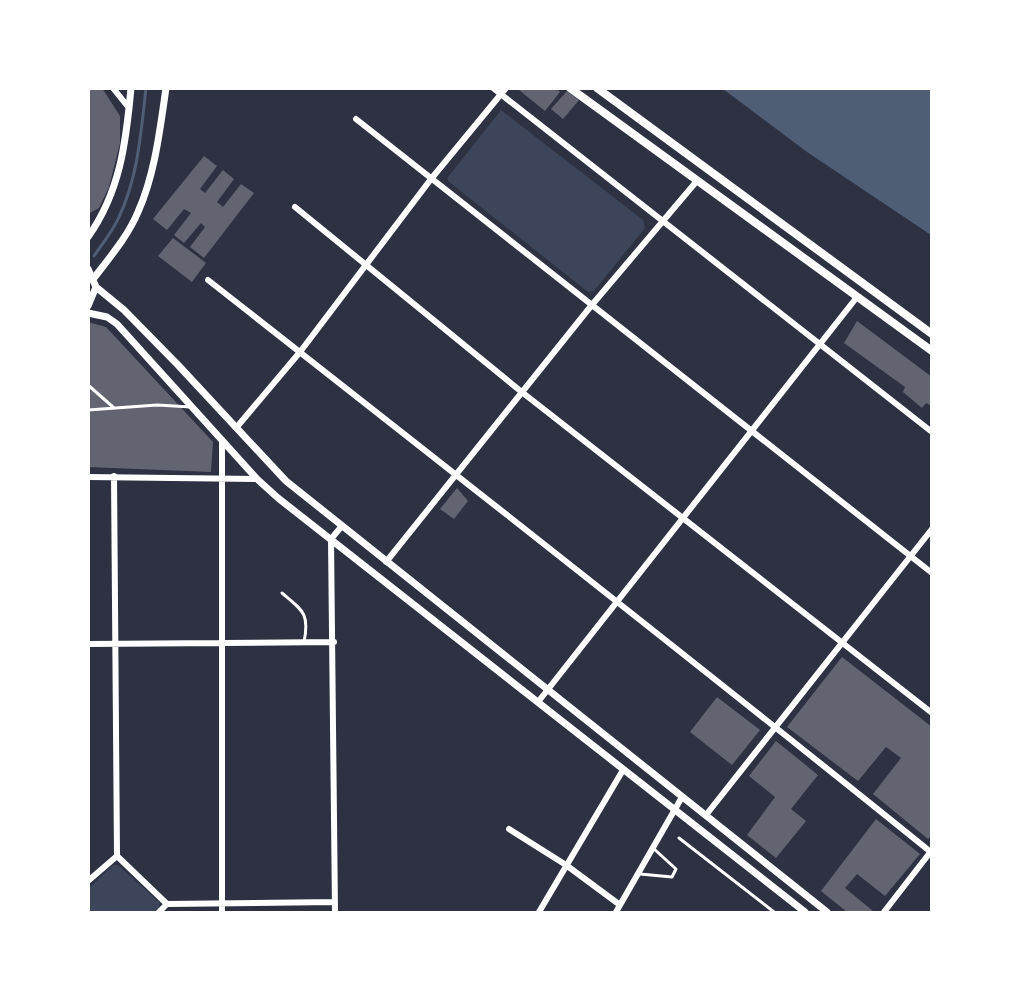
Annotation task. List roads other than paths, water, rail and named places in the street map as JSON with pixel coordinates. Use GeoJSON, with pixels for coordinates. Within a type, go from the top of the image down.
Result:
{"type":"FeatureCollection","features":[{"type":"Feature","properties":{"kind":"main road"},"geometry":{"type":"LineString","coordinates":[[570,88],[696,182],[932,351]]}},
{"type":"Feature","properties":{"kind":"main road"},"geometry":{"type":"LineString","coordinates":[[597,88],[932,334]]}},
{"type":"Feature","properties":{"kind":"street"},"geometry":{"type":"LineString","coordinates":[[113,88],[129,108]]}},
{"type":"Feature","properties":{"kind":"street"},"geometry":{"type":"LineString","coordinates":[[88,237],[114,190],[120,173],[131,88]]}},
{"type":"Feature","properties":{"kind":"street"},"geometry":{"type":"LineString","coordinates":[[94,278],[125,236],[143,199],[154,159],[166,88]]}},
{"type":"Feature","properties":{"kind":"street"},"geometry":{"type":"LineString","coordinates":[[494,88],[661,222],[932,432]]}},
{"type":"Feature","properties":{"kind":"street"},"geometry":{"type":"LineString","coordinates":[[236,428],[300,352],[431,179],[506,88]]}},
{"type":"Feature","properties":{"kind":"street"},"geometry":{"type":"LineString","coordinates":[[356,119],[932,573]]}},
{"type":"Feature","properties":{"kind":"street"},"geometry":{"type":"LineString","coordinates":[[386,562],[524,393],[591,306],[696,182]]}},
{"type":"Feature","properties":{"kind":"street"},"geometry":{"type":"LineString","coordinates":[[295,207],[524,393],[932,713]]}},
{"type":"Feature","properties":{"kind":"street"},"geometry":{"type":"LineString","coordinates":[[88,269],[94,278],[96,287],[88,306]]}},
{"type":"Feature","properties":{"kind":"street"},"geometry":{"type":"LineString","coordinates":[[208,280],[615,602],[777,726],[931,852],[884,912]]}},
{"type":"Feature","properties":{"kind":"street"},"geometry":{"type":"LineString","coordinates":[[96,287],[124,310],[285,481],[826,912]]}},
{"type":"Feature","properties":{"kind":"street"},"geometry":{"type":"LineString","coordinates":[[538,702],[857,297]]}},
{"type":"Feature","properties":{"kind":"street"},"geometry":{"type":"LineString","coordinates":[[88,313],[107,317],[117,324],[257,479],[805,912]]}},
{"type":"Feature","properties":{"kind":"street"},"geometry":{"type":"LineString","coordinates":[[222,440],[220,480],[223,645],[222,912]]}},
{"type":"Feature","properties":{"kind":"street"},"geometry":{"type":"LineString","coordinates":[[114,476],[113,644],[117,856],[167,904]]}},
{"type":"Feature","properties":{"kind":"street"},"geometry":{"type":"LineString","coordinates":[[88,477],[257,479]]}},
{"type":"Feature","properties":{"kind":"street"},"geometry":{"type":"LineString","coordinates":[[335,912],[331,539],[341,527]]}},
{"type":"Feature","properties":{"kind":"street"},"geometry":{"type":"LineString","coordinates":[[706,815],[932,529]]}},
{"type":"Feature","properties":{"kind":"street"},"geometry":{"type":"LineString","coordinates":[[416,606],[426,594]]}},
{"type":"Feature","properties":{"kind":"street"},"geometry":{"type":"LineString","coordinates":[[88,644],[223,645],[333,642]]}},
{"type":"Feature","properties":{"kind":"street"},"geometry":{"type":"LineString","coordinates":[[616,764],[625,752]]}},
{"type":"Feature","properties":{"kind":"street"},"geometry":{"type":"LineString","coordinates":[[539,912],[623,770]]}},
{"type":"Feature","properties":{"kind":"street"},"geometry":{"type":"LineString","coordinates":[[616,912],[682,797]]}},
{"type":"Feature","properties":{"kind":"street"},"geometry":{"type":"LineString","coordinates":[[509,830],[566,865],[620,905]]}},
{"type":"Feature","properties":{"kind":"street"},"geometry":{"type":"LineString","coordinates":[[88,881],[117,856]]}},
{"type":"Feature","properties":{"kind":"street"},"geometry":{"type":"LineString","coordinates":[[159,912],[167,904],[335,902]]}},
{"type":"Feature","properties":{"kind":"lane"},"geometry":{"type":"LineString","coordinates":[[88,385],[113,407]]}},
{"type":"Feature","properties":{"kind":"lane"},"geometry":{"type":"LineString","coordinates":[[88,410],[113,407],[193,407]]}},
{"type":"Feature","properties":{"kind":"lane"},"geometry":{"type":"LineString","coordinates":[[282,592],[303,612],[307,621],[304,642]]}},
{"type":"Feature","properties":{"kind":"lane"},"geometry":{"type":"LineString","coordinates":[[679,838],[774,912]]}},
{"type":"Feature","properties":{"kind":"lane"},"geometry":{"type":"LineString","coordinates":[[638,873],[672,877],[676,870],[653,848]]}},
{"type":"Feature","properties":{"kind":"waterway"},"geometry":{"type":"LineString","coordinates":[[94,256],[117,222],[131,186],[138,154],[146,88]]}}]}
